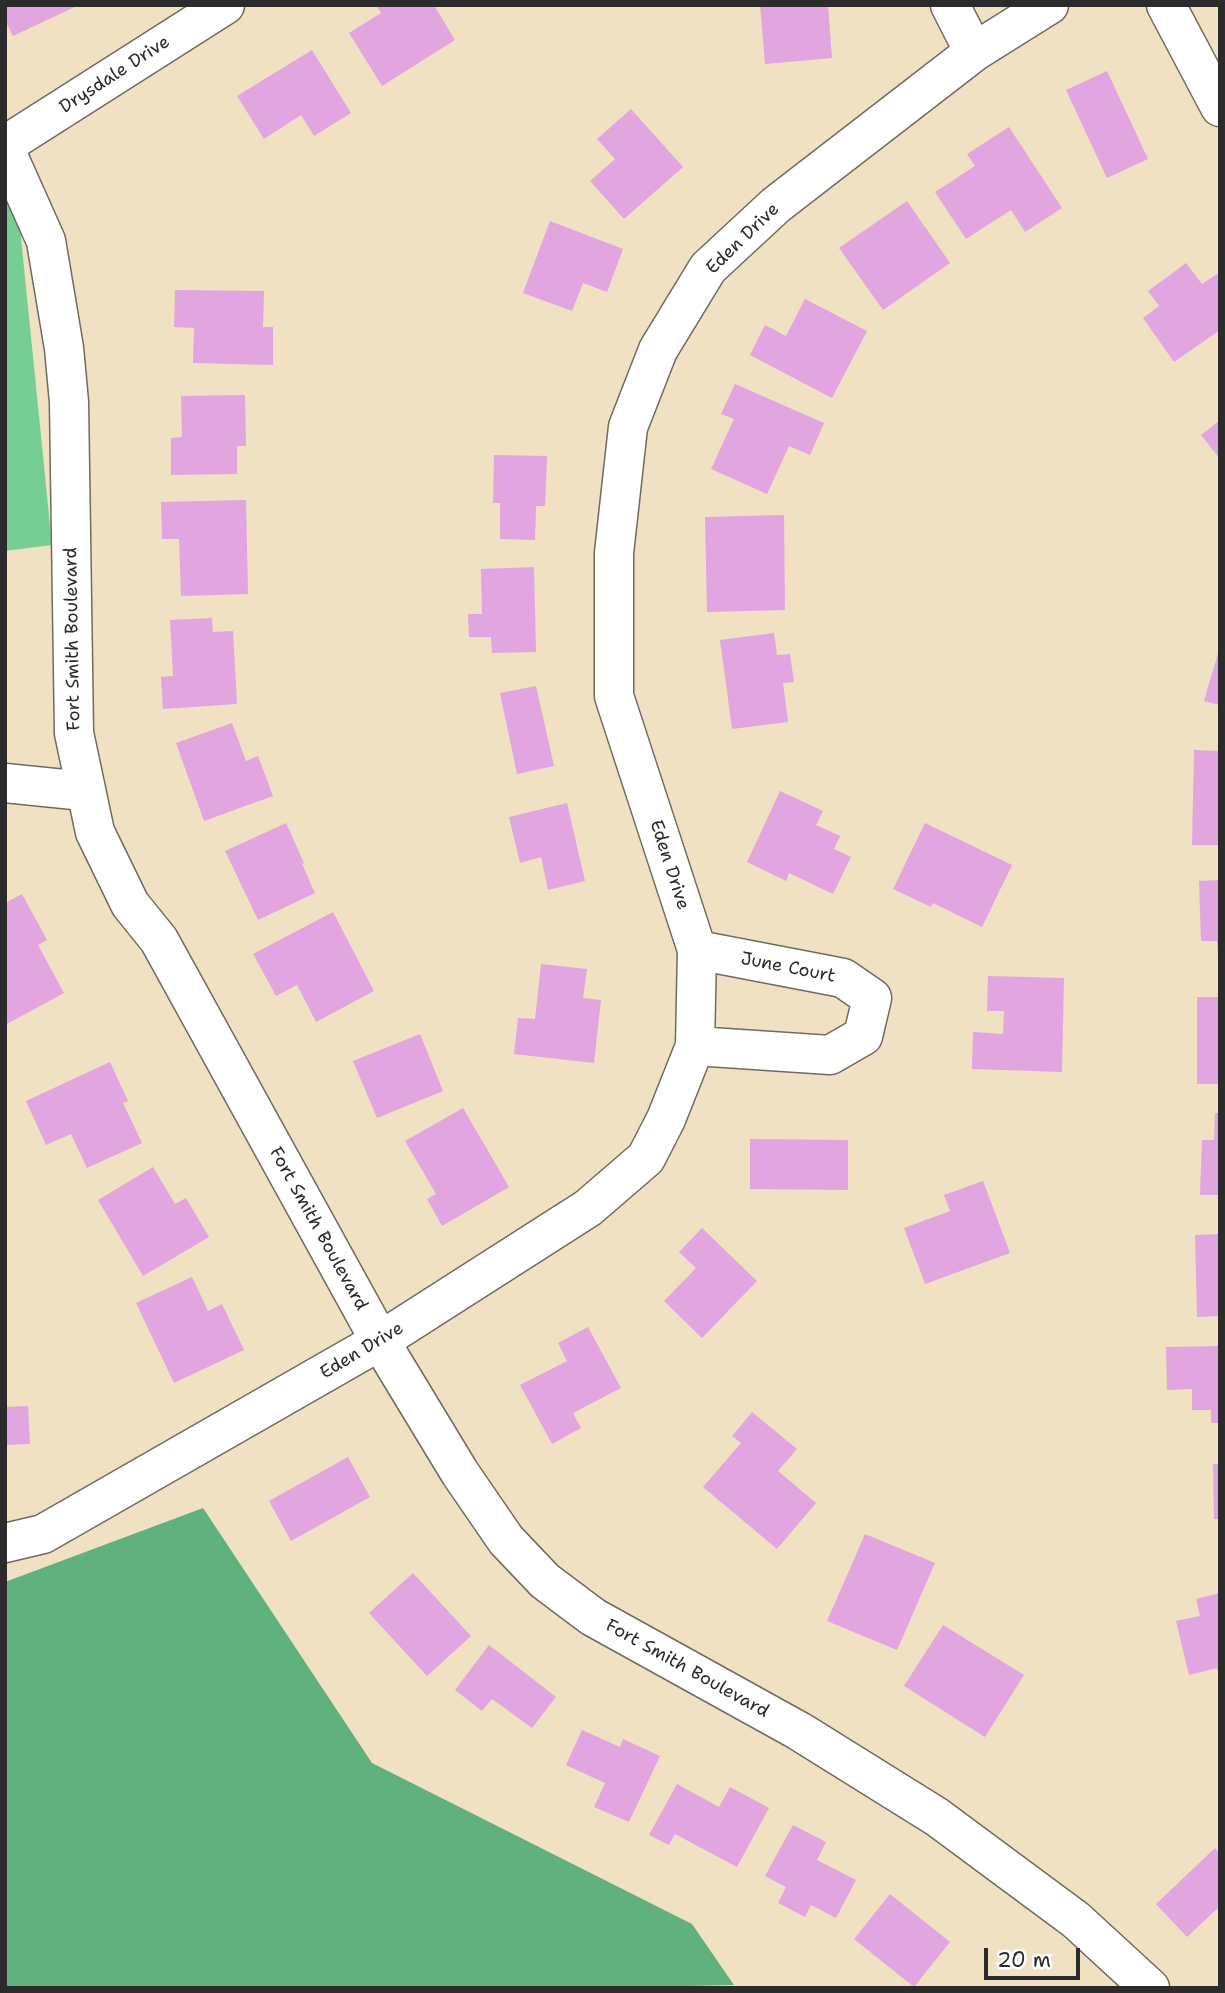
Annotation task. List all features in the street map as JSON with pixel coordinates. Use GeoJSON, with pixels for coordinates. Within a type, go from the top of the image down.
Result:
{"type":"FeatureCollection","features":[{"type":"Feature","properties":{"kind":"street","name":"Drysdale Drive"},"geometry":{"type":"LineString","coordinates":[[5,147],[225,5]]}},
{"type":"Feature","properties":{"kind":"street"},"geometry":{"type":"LineString","coordinates":[[950,5],[974,52]]}},
{"type":"Feature","properties":{"kind":"street","name":"Eden Drive"},"geometry":{"type":"LineString","coordinates":[[5,1543],[43,1534],[380,1342],[587,1208],[646,1158],[666,1119],[695,1046],[697,950],[614,696],[614,552],[628,427],[658,350],[708,268],[776,205],[974,52],[1049,5]]}},
{"type":"Feature","properties":{"kind":"street"},"geometry":{"type":"LineString","coordinates":[[1167,5],[1220,107]]}},
{"type":"Feature","properties":{"kind":"street","name":"Fort Smith Boulevard"},"geometry":{"type":"LineString","coordinates":[[5,147],[46,241],[64,348],[69,402],[74,733],[84,791],[95,832],[130,904],[159,940],[380,1342],[460,1473],[506,1540],[545,1581],[593,1617],[799,1731],[937,1817],[1076,1920],[1144,1986]]}},
{"type":"Feature","properties":{"kind":"street"},"geometry":{"type":"LineString","coordinates":[[5,783],[84,791]]}},
{"type":"Feature","properties":{"kind":"street","name":"June Court"},"geometry":{"type":"LineString","coordinates":[[695,1046],[830,1055],[863,1036],[872,998],[843,978],[697,950]]}},
{"type":"Feature","properties":{"kind":"green space"},"geometry":{"type":"Polygon","coordinates":[[[5,189],[18,208],[52,545],[5,551],[5,189]]]}},
{"type":"Feature","properties":{"kind":"green space"},"geometry":{"type":"Polygon","coordinates":[[[203,1508],[372,1763],[692,1924],[734,1985],[588,1988],[5,1988],[5,1582],[203,1508]]]}},
{"type":"Feature","properties":{"kind":"building"},"geometry":{"type":"Polygon","coordinates":[[[5,5],[79,5],[13,36],[5,20],[5,5]]]}},
{"type":"Feature","properties":{"kind":"building"},"geometry":{"type":"Polygon","coordinates":[[[376,5],[434,5],[455,40],[382,86],[349,33],[381,13],[376,5]]]}},
{"type":"Feature","properties":{"kind":"building"},"geometry":{"type":"Polygon","coordinates":[[[760,5],[828,5],[832,58],[765,64],[760,5]]]}},
{"type":"Feature","properties":{"kind":"building"},"geometry":{"type":"Polygon","coordinates":[[[312,50],[351,113],[314,136],[301,115],[264,139],[237,96],[312,50]]]}},
{"type":"Feature","properties":{"kind":"building"},"geometry":{"type":"Polygon","coordinates":[[[1107,71],[1148,159],[1107,178],[1066,90],[1107,71]]]}},
{"type":"Feature","properties":{"kind":"building"},"geometry":{"type":"Polygon","coordinates":[[[631,109],[683,167],[624,219],[590,181],[615,159],[597,139],[631,109]]]}},
{"type":"Feature","properties":{"kind":"building"},"geometry":{"type":"Polygon","coordinates":[[[1009,127],[1062,208],[1025,232],[1011,210],[966,239],[935,192],[975,166],[967,154],[1009,127]]]}},
{"type":"Feature","properties":{"kind":"building"},"geometry":{"type":"Polygon","coordinates":[[[907,201],[950,263],[883,310],[839,248],[907,201]]]}},
{"type":"Feature","properties":{"kind":"building"},"geometry":{"type":"Polygon","coordinates":[[[550,221],[623,249],[607,292],[583,283],[572,311],[523,293],[550,221]]]}},
{"type":"Feature","properties":{"kind":"building"},"geometry":{"type":"Polygon","coordinates":[[[1186,263],[1202,284],[1217,274],[1220,278],[1220,330],[1174,362],[1143,318],[1159,306],[1148,291],[1186,263]]]}},
{"type":"Feature","properties":{"kind":"building"},"geometry":{"type":"Polygon","coordinates":[[[175,290],[264,291],[263,327],[273,327],[273,365],[193,363],[194,328],[174,327],[175,290]]]}},
{"type":"Feature","properties":{"kind":"building"},"geometry":{"type":"Polygon","coordinates":[[[805,299],[867,331],[832,398],[750,355],[765,325],[786,336],[805,299]]]}},
{"type":"Feature","properties":{"kind":"building"},"geometry":{"type":"Polygon","coordinates":[[[735,384],[824,423],[810,455],[789,446],[767,494],[711,469],[734,419],[721,414],[735,384]]]}},
{"type":"Feature","properties":{"kind":"building"},"geometry":{"type":"Polygon","coordinates":[[[245,395],[246,446],[237,446],[237,474],[171,475],[171,438],[182,437],[181,396],[245,395]]]}},
{"type":"Feature","properties":{"kind":"building"},"geometry":{"type":"Polygon","coordinates":[[[1220,420],[1220,459],[1201,435],[1220,420]]]}},
{"type":"Feature","properties":{"kind":"building"},"geometry":{"type":"Polygon","coordinates":[[[494,455],[547,456],[545,506],[536,506],[535,540],[500,539],[500,503],[493,503],[494,455]]]}},
{"type":"Feature","properties":{"kind":"building"},"geometry":{"type":"Polygon","coordinates":[[[246,500],[248,594],[181,596],[179,539],[162,539],[161,502],[246,500]]]}},
{"type":"Feature","properties":{"kind":"building"},"geometry":{"type":"Polygon","coordinates":[[[784,515],[785,610],[707,612],[705,517],[784,515]]]}},
{"type":"Feature","properties":{"kind":"building"},"geometry":{"type":"Polygon","coordinates":[[[534,567],[536,652],[492,653],[491,637],[469,637],[468,614],[482,614],[481,569],[534,567]]]}},
{"type":"Feature","properties":{"kind":"building"},"geometry":{"type":"Polygon","coordinates":[[[212,618],[213,632],[233,631],[237,704],[163,709],[161,677],[173,676],[170,620],[212,618]]]}},
{"type":"Feature","properties":{"kind":"building"},"geometry":{"type":"Polygon","coordinates":[[[774,633],[777,655],[790,654],[794,682],[783,683],[788,722],[732,729],[720,640],[774,633]]]}},
{"type":"Feature","properties":{"kind":"building"},"geometry":{"type":"Polygon","coordinates":[[[1220,650],[1220,705],[1204,701],[1220,650]]]}},
{"type":"Feature","properties":{"kind":"building"},"geometry":{"type":"Polygon","coordinates":[[[536,686],[554,766],[517,774],[500,693],[536,686]]]}},
{"type":"Feature","properties":{"kind":"building"},"geometry":{"type":"Polygon","coordinates":[[[232,723],[246,761],[258,756],[273,796],[204,821],[176,743],[232,723]]]}},
{"type":"Feature","properties":{"kind":"building"},"geometry":{"type":"Polygon","coordinates":[[[1194,750],[1220,751],[1220,845],[1192,845],[1194,750]]]}},
{"type":"Feature","properties":{"kind":"building"},"geometry":{"type":"Polygon","coordinates":[[[780,791],[823,811],[816,825],[840,836],[834,849],[851,857],[833,894],[789,873],[786,881],[747,862],[780,791]]]}},
{"type":"Feature","properties":{"kind":"building"},"geometry":{"type":"Polygon","coordinates":[[[567,803],[585,881],[548,890],[541,857],[520,863],[509,817],[567,803]]]}},
{"type":"Feature","properties":{"kind":"building"},"geometry":{"type":"Polygon","coordinates":[[[286,823],[315,893],[258,920],[225,851],[286,823]]]}},
{"type":"Feature","properties":{"kind":"building"},"geometry":{"type":"Polygon","coordinates":[[[925,823],[1012,865],[982,927],[933,903],[931,907],[893,889],[925,823]]]}},
{"type":"Feature","properties":{"kind":"building"},"geometry":{"type":"Polygon","coordinates":[[[1220,880],[1218,955],[1217,941],[1201,941],[1199,881],[1220,880]]]}},
{"type":"Feature","properties":{"kind":"building"},"geometry":{"type":"Polygon","coordinates":[[[22,894],[47,940],[38,945],[64,993],[5,1025],[5,903],[22,894]]]}},
{"type":"Feature","properties":{"kind":"building"},"geometry":{"type":"Polygon","coordinates":[[[333,912],[374,991],[316,1022],[297,985],[276,996],[253,954],[333,912]]]}},
{"type":"Feature","properties":{"kind":"building"},"geometry":{"type":"Polygon","coordinates":[[[541,964],[587,969],[583,998],[601,1000],[594,1063],[514,1054],[518,1018],[535,1019],[541,964]]]}},
{"type":"Feature","properties":{"kind":"building"},"geometry":{"type":"Polygon","coordinates":[[[988,976],[1064,978],[1062,1072],[972,1069],[973,1032],[1003,1034],[1004,1011],[987,1011],[988,976]]]}},
{"type":"Feature","properties":{"kind":"building"},"geometry":{"type":"Polygon","coordinates":[[[1197,997],[1220,997],[1220,1084],[1197,1084],[1197,997]]]}},
{"type":"Feature","properties":{"kind":"building"},"geometry":{"type":"Polygon","coordinates":[[[420,1034],[443,1091],[377,1118],[353,1061],[420,1034]]]}},
{"type":"Feature","properties":{"kind":"building"},"geometry":{"type":"Polygon","coordinates":[[[110,1062],[128,1101],[123,1103],[142,1143],[87,1168],[71,1134],[46,1145],[26,1101],[110,1062]]]}},
{"type":"Feature","properties":{"kind":"building"},"geometry":{"type":"Polygon","coordinates":[[[463,1108],[509,1187],[442,1226],[427,1199],[436,1194],[405,1141],[463,1108]]]}},
{"type":"Feature","properties":{"kind":"building"},"geometry":{"type":"Polygon","coordinates":[[[1215,1113],[1220,1113],[1220,1195],[1200,1195],[1202,1140],[1214,1140],[1215,1113]]]}},
{"type":"Feature","properties":{"kind":"building"},"geometry":{"type":"Polygon","coordinates":[[[750,1139],[848,1140],[848,1190],[750,1189],[750,1139]]]}},
{"type":"Feature","properties":{"kind":"building"},"geometry":{"type":"Polygon","coordinates":[[[153,1167],[175,1204],[186,1198],[209,1237],[143,1276],[98,1200],[153,1167]]]}},
{"type":"Feature","properties":{"kind":"building"},"geometry":{"type":"Polygon","coordinates":[[[983,1181],[1010,1253],[925,1284],[904,1228],[950,1211],[944,1195],[983,1181]]]}},
{"type":"Feature","properties":{"kind":"building"},"geometry":{"type":"Polygon","coordinates":[[[702,1228],[757,1281],[702,1338],[664,1301],[696,1268],[679,1252],[702,1228]]]}},
{"type":"Feature","properties":{"kind":"building"},"geometry":{"type":"Polygon","coordinates":[[[1220,1234],[1220,1316],[1197,1317],[1195,1235],[1220,1234]]]}},
{"type":"Feature","properties":{"kind":"building"},"geometry":{"type":"Polygon","coordinates":[[[192,1277],[208,1311],[222,1304],[244,1350],[174,1383],[136,1303],[192,1277]]]}},
{"type":"Feature","properties":{"kind":"building"},"geometry":{"type":"Polygon","coordinates":[[[588,1327],[621,1388],[573,1413],[581,1428],[552,1444],[520,1385],[567,1361],[558,1343],[588,1327]]]}},
{"type":"Feature","properties":{"kind":"building"},"geometry":{"type":"Polygon","coordinates":[[[1220,1346],[1220,1423],[1211,1423],[1211,1410],[1192,1410],[1192,1389],[1167,1390],[1166,1347],[1220,1346]]]}},
{"type":"Feature","properties":{"kind":"building"},"geometry":{"type":"Polygon","coordinates":[[[28,1406],[30,1444],[5,1445],[5,1407],[28,1406]]]}},
{"type":"Feature","properties":{"kind":"building"},"geometry":{"type":"Polygon","coordinates":[[[752,1412],[797,1449],[778,1471],[816,1503],[777,1549],[703,1487],[741,1443],[732,1436],[752,1412]]]}},
{"type":"Feature","properties":{"kind":"building"},"geometry":{"type":"Polygon","coordinates":[[[348,1457],[370,1497],[291,1541],[269,1501],[348,1457]]]}},
{"type":"Feature","properties":{"kind":"building"},"geometry":{"type":"Polygon","coordinates":[[[1213,1464],[1220,1464],[1220,1519],[1214,1519],[1213,1464]]]}},
{"type":"Feature","properties":{"kind":"building"},"geometry":{"type":"Polygon","coordinates":[[[865,1534],[935,1563],[897,1650],[827,1621],[865,1534]]]}},
{"type":"Feature","properties":{"kind":"building"},"geometry":{"type":"Polygon","coordinates":[[[413,1573],[471,1636],[427,1676],[369,1613],[413,1573]]]}},
{"type":"Feature","properties":{"kind":"building"},"geometry":{"type":"Polygon","coordinates":[[[1220,1593],[1220,1676],[1217,1668],[1189,1675],[1176,1621],[1200,1616],[1196,1599],[1220,1593]]]}},
{"type":"Feature","properties":{"kind":"building"},"geometry":{"type":"Polygon","coordinates":[[[943,1625],[1024,1675],[985,1737],[904,1686],[943,1625]]]}},
{"type":"Feature","properties":{"kind":"building"},"geometry":{"type":"Polygon","coordinates":[[[489,1645],[556,1697],[532,1728],[492,1699],[482,1711],[455,1690],[489,1645]]]}},
{"type":"Feature","properties":{"kind":"building"},"geometry":{"type":"Polygon","coordinates":[[[582,1730],[620,1747],[623,1739],[660,1756],[629,1822],[594,1807],[605,1783],[566,1765],[582,1730]]]}},
{"type":"Feature","properties":{"kind":"building"},"geometry":{"type":"Polygon","coordinates":[[[677,1784],[719,1807],[730,1787],[769,1808],[737,1867],[675,1834],[669,1845],[649,1835],[677,1784]]]}},
{"type":"Feature","properties":{"kind":"building"},"geometry":{"type":"Polygon","coordinates":[[[793,1825],[826,1842],[817,1860],[856,1880],[836,1918],[811,1905],[805,1917],[778,1903],[786,1887],[765,1876],[793,1825]]]}},
{"type":"Feature","properties":{"kind":"building"},"geometry":{"type":"Polygon","coordinates":[[[1215,1848],[1220,1854],[1220,1906],[1187,1937],[1156,1904],[1215,1848]]]}},
{"type":"Feature","properties":{"kind":"building"},"geometry":{"type":"Polygon","coordinates":[[[890,1894],[950,1942],[914,1987],[854,1939],[890,1894]]]}}]}
